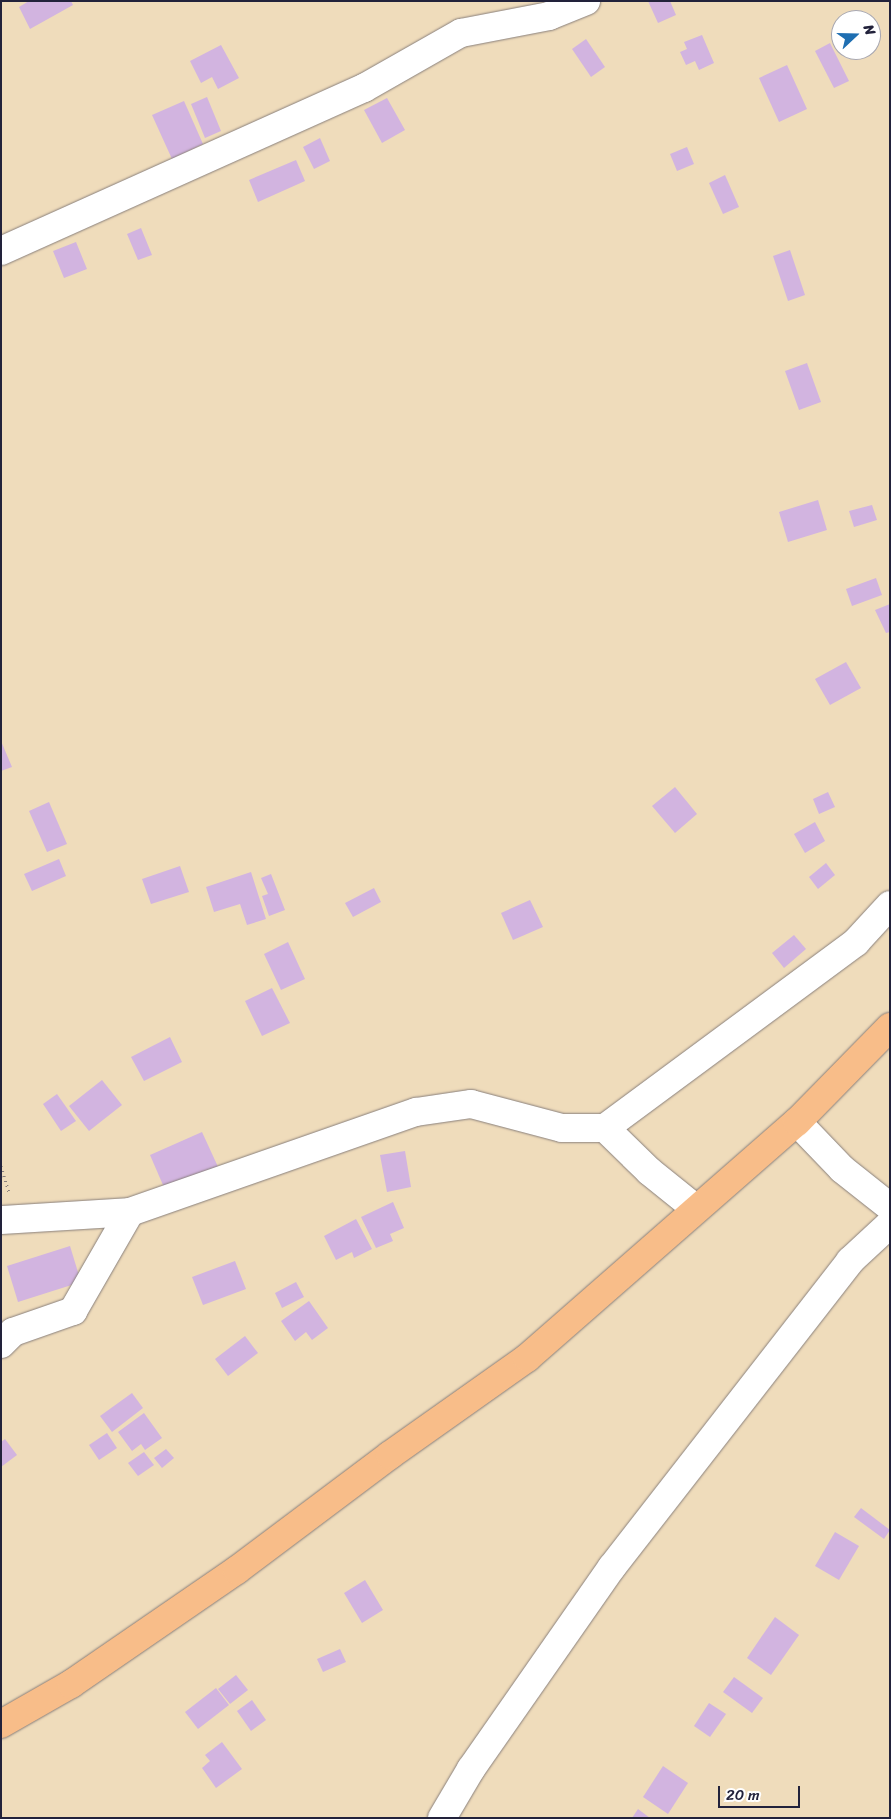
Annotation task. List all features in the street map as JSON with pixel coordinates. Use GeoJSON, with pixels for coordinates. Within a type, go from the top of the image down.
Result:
{"type":"FeatureCollection","features":[{"type":"Feature","properties":{"kind":"highway"},"geometry":{"type":"LineString","coordinates":[[1,1724],[71,1684],[238,1570],[390,1455],[526,1358],[695,1208],[797,1122],[890,1027]]}},
{"type":"Feature","properties":{"kind":"street"},"geometry":{"type":"LineString","coordinates":[[1,252],[364,88],[462,33],[549,16],[586,1]]}},
{"type":"Feature","properties":{"kind":"street"},"geometry":{"type":"LineString","coordinates":[[1,1220],[130,1212],[416,1112],[471,1104],[562,1128],[605,1128],[856,942],[890,905]]}},
{"type":"Feature","properties":{"kind":"street"},"geometry":{"type":"LineString","coordinates":[[797,1122],[842,1169],[890,1207]]}},
{"type":"Feature","properties":{"kind":"street"},"geometry":{"type":"LineString","coordinates":[[605,1128],[649,1171],[695,1208]]}},
{"type":"Feature","properties":{"kind":"street"},"geometry":{"type":"LineString","coordinates":[[1,1344],[13,1332],[73,1311],[130,1212]]}},
{"type":"Feature","properties":{"kind":"street"},"geometry":{"type":"LineString","coordinates":[[442,1818],[471,1770],[612,1568],[850,1261],[890,1224]]}},
{"type":"Feature","properties":{"kind":"building"},"geometry":{"type":"Polygon","coordinates":[[[29,1],[71,1],[73,5],[30,29],[19,7],[29,1]]]}},
{"type":"Feature","properties":{"kind":"building"},"geometry":{"type":"Polygon","coordinates":[[[648,1],[670,1],[676,15],[658,23],[648,1]]]}},
{"type":"Feature","properties":{"kind":"building"},"geometry":{"type":"Polygon","coordinates":[[[702,35],[714,63],[699,70],[695,61],[686,65],[680,52],[687,49],[684,42],[702,35]]]}},
{"type":"Feature","properties":{"kind":"building"},"geometry":{"type":"Polygon","coordinates":[[[586,39],[605,67],[591,77],[572,49],[586,39]]]}},
{"type":"Feature","properties":{"kind":"building"},"geometry":{"type":"Polygon","coordinates":[[[830,43],[831,60],[838,60],[849,81],[834,88],[815,51],[830,43]]]}},
{"type":"Feature","properties":{"kind":"building"},"geometry":{"type":"Polygon","coordinates":[[[221,45],[239,78],[218,89],[212,77],[201,83],[190,61],[221,45]]]}},
{"type":"Feature","properties":{"kind":"building"},"geometry":{"type":"Polygon","coordinates":[[[787,65],[807,109],[779,122],[759,78],[787,65]]]}},
{"type":"Feature","properties":{"kind":"building"},"geometry":{"type":"Polygon","coordinates":[[[207,97],[221,131],[205,138],[191,104],[207,97]]]}},
{"type":"Feature","properties":{"kind":"building"},"geometry":{"type":"Polygon","coordinates":[[[387,98],[405,130],[382,143],[364,110],[387,98]]]}},
{"type":"Feature","properties":{"kind":"building"},"geometry":{"type":"Polygon","coordinates":[[[184,101],[203,144],[172,159],[152,115],[184,101]]]}},
{"type":"Feature","properties":{"kind":"building"},"geometry":{"type":"Polygon","coordinates":[[[320,138],[330,161],[314,169],[303,147],[320,138]]]}},
{"type":"Feature","properties":{"kind":"building"},"geometry":{"type":"Polygon","coordinates":[[[687,147],[694,164],[677,171],[670,154],[687,147]]]}},
{"type":"Feature","properties":{"kind":"building"},"geometry":{"type":"Polygon","coordinates":[[[296,160],[305,181],[258,202],[249,180],[296,160]]]}},
{"type":"Feature","properties":{"kind":"building"},"geometry":{"type":"Polygon","coordinates":[[[725,175],[739,207],[723,214],[709,183],[725,175]]]}},
{"type":"Feature","properties":{"kind":"building"},"geometry":{"type":"Polygon","coordinates":[[[141,228],[152,255],[138,260],[127,234],[141,228]]]}},
{"type":"Feature","properties":{"kind":"building"},"geometry":{"type":"Polygon","coordinates":[[[76,242],[87,269],[64,278],[53,251],[76,242]]]}},
{"type":"Feature","properties":{"kind":"building"},"geometry":{"type":"Polygon","coordinates":[[[790,250],[805,295],[788,301],[773,256],[790,250]]]}},
{"type":"Feature","properties":{"kind":"building"},"geometry":{"type":"Polygon","coordinates":[[[807,363],[821,402],[799,410],[785,371],[807,363]]]}},
{"type":"Feature","properties":{"kind":"building"},"geometry":{"type":"Polygon","coordinates":[[[818,500],[827,530],[788,542],[779,512],[818,500]]]}},
{"type":"Feature","properties":{"kind":"building"},"geometry":{"type":"Polygon","coordinates":[[[872,505],[877,520],[854,527],[849,511],[872,505]]]}},
{"type":"Feature","properties":{"kind":"building"},"geometry":{"type":"Polygon","coordinates":[[[876,578],[882,595],[852,606],[846,589],[876,578]]]}},
{"type":"Feature","properties":{"kind":"building"},"geometry":{"type":"Polygon","coordinates":[[[890,604],[890,632],[886,633],[875,610],[890,604]]]}},
{"type":"Feature","properties":{"kind":"building"},"geometry":{"type":"Polygon","coordinates":[[[846,662],[861,688],[830,705],[815,679],[846,662]]]}},
{"type":"Feature","properties":{"kind":"building"},"geometry":{"type":"Polygon","coordinates":[[[1,741],[12,767],[1,771],[1,741]]]}},
{"type":"Feature","properties":{"kind":"building"},"geometry":{"type":"Polygon","coordinates":[[[675,787],[697,814],[675,833],[652,806],[675,787]]]}},
{"type":"Feature","properties":{"kind":"building"},"geometry":{"type":"Polygon","coordinates":[[[828,792],[835,807],[819,814],[813,799],[828,792]]]}},
{"type":"Feature","properties":{"kind":"building"},"geometry":{"type":"Polygon","coordinates":[[[49,802],[67,844],[47,852],[29,811],[49,802]]]}},
{"type":"Feature","properties":{"kind":"building"},"geometry":{"type":"Polygon","coordinates":[[[815,822],[825,841],[805,853],[794,834],[815,822]]]}},
{"type":"Feature","properties":{"kind":"building"},"geometry":{"type":"Polygon","coordinates":[[[59,859],[66,876],[32,891],[24,874],[59,859]]]}},
{"type":"Feature","properties":{"kind":"building"},"geometry":{"type":"Polygon","coordinates":[[[826,863],[835,875],[818,889],[809,877],[826,863]]]}},
{"type":"Feature","properties":{"kind":"building"},"geometry":{"type":"Polygon","coordinates":[[[180,866],[189,892],[151,904],[142,879],[180,866]]]}},
{"type":"Feature","properties":{"kind":"building"},"geometry":{"type":"Polygon","coordinates":[[[251,872],[266,919],[247,925],[240,904],[214,912],[206,887],[251,872]]]}},
{"type":"Feature","properties":{"kind":"building"},"geometry":{"type":"Polygon","coordinates":[[[271,874],[285,910],[269,916],[262,896],[268,894],[261,878],[271,874]]]}},
{"type":"Feature","properties":{"kind":"building"},"geometry":{"type":"Polygon","coordinates":[[[374,888],[381,902],[353,917],[345,903],[374,888]]]}},
{"type":"Feature","properties":{"kind":"building"},"geometry":{"type":"Polygon","coordinates":[[[530,900],[543,927],[513,940],[501,913],[530,900]]]}},
{"type":"Feature","properties":{"kind":"building"},"geometry":{"type":"Polygon","coordinates":[[[794,935],[806,949],[784,968],[772,953],[794,935]]]}},
{"type":"Feature","properties":{"kind":"building"},"geometry":{"type":"Polygon","coordinates":[[[288,942],[305,979],[281,990],[264,954],[288,942]]]}},
{"type":"Feature","properties":{"kind":"building"},"geometry":{"type":"Polygon","coordinates":[[[272,988],[290,1023],[262,1036],[245,1001],[272,988]]]}},
{"type":"Feature","properties":{"kind":"building"},"geometry":{"type":"Polygon","coordinates":[[[170,1037],[182,1062],[144,1081],[131,1057],[170,1037]]]}},
{"type":"Feature","properties":{"kind":"building"},"geometry":{"type":"Polygon","coordinates":[[[102,1080],[122,1105],[89,1131],[69,1106],[102,1080]]]}},
{"type":"Feature","properties":{"kind":"building"},"geometry":{"type":"Polygon","coordinates":[[[57,1094],[76,1121],[61,1131],[43,1104],[57,1094]]]}},
{"type":"Feature","properties":{"kind":"building"},"geometry":{"type":"Polygon","coordinates":[[[202,1132],[219,1169],[166,1192],[150,1155],[202,1132]]]}},
{"type":"Feature","properties":{"kind":"building"},"geometry":{"type":"Polygon","coordinates":[[[405,1151],[411,1187],[387,1192],[380,1155],[405,1151]]]}},
{"type":"Feature","properties":{"kind":"building"},"geometry":{"type":"Polygon","coordinates":[[[393,1202],[404,1228],[390,1234],[393,1241],[376,1248],[361,1217],[393,1202]]]}},
{"type":"Feature","properties":{"kind":"building"},"geometry":{"type":"Polygon","coordinates":[[[356,1219],[372,1249],[354,1258],[352,1252],[336,1260],[324,1236],[356,1219]]]}},
{"type":"Feature","properties":{"kind":"building"},"geometry":{"type":"Polygon","coordinates":[[[70,1246],[81,1282],[18,1302],[7,1266],[70,1246]]]}},
{"type":"Feature","properties":{"kind":"building"},"geometry":{"type":"Polygon","coordinates":[[[235,1261],[246,1289],[203,1305],[192,1277],[235,1261]]]}},
{"type":"Feature","properties":{"kind":"building"},"geometry":{"type":"Polygon","coordinates":[[[296,1282],[304,1297],[282,1308],[275,1293],[296,1282]]]}},
{"type":"Feature","properties":{"kind":"building"},"geometry":{"type":"Polygon","coordinates":[[[309,1301],[328,1328],[312,1340],[306,1332],[295,1341],[281,1321],[309,1301]]]}},
{"type":"Feature","properties":{"kind":"building"},"geometry":{"type":"Polygon","coordinates":[[[245,1336],[258,1353],[228,1376],[215,1359],[245,1336]]]}},
{"type":"Feature","properties":{"kind":"building"},"geometry":{"type":"Polygon","coordinates":[[[132,1393],[143,1408],[112,1432],[100,1416],[132,1393]]]}},
{"type":"Feature","properties":{"kind":"building"},"geometry":{"type":"Polygon","coordinates":[[[144,1413],[162,1438],[145,1450],[141,1444],[132,1451],[118,1432],[144,1413]]]}},
{"type":"Feature","properties":{"kind":"building"},"geometry":{"type":"Polygon","coordinates":[[[107,1433],[117,1448],[99,1460],[89,1445],[107,1433]]]}},
{"type":"Feature","properties":{"kind":"building"},"geometry":{"type":"Polygon","coordinates":[[[5,1439],[17,1455],[1,1467],[1,1442],[5,1439]]]}},
{"type":"Feature","properties":{"kind":"building"},"geometry":{"type":"Polygon","coordinates":[[[166,1449],[174,1458],[162,1468],[154,1458],[166,1449]]]}},
{"type":"Feature","properties":{"kind":"building"},"geometry":{"type":"Polygon","coordinates":[[[144,1452],[154,1465],[138,1476],[128,1463],[144,1452]]]}},
{"type":"Feature","properties":{"kind":"building"},"geometry":{"type":"Polygon","coordinates":[[[861,1508],[890,1530],[884,1539],[854,1517],[861,1508]]]}},
{"type":"Feature","properties":{"kind":"building"},"geometry":{"type":"Polygon","coordinates":[[[835,1532],[859,1546],[839,1580],[815,1566],[835,1532]]]}},
{"type":"Feature","properties":{"kind":"building"},"geometry":{"type":"Polygon","coordinates":[[[365,1580],[383,1610],[362,1623],[344,1593],[365,1580]]]}},
{"type":"Feature","properties":{"kind":"building"},"geometry":{"type":"Polygon","coordinates":[[[775,1617],[799,1635],[771,1675],[747,1658],[775,1617]]]}},
{"type":"Feature","properties":{"kind":"building"},"geometry":{"type":"Polygon","coordinates":[[[340,1649],[346,1662],[323,1672],[317,1659],[340,1649]]]}},
{"type":"Feature","properties":{"kind":"building"},"geometry":{"type":"Polygon","coordinates":[[[236,1675],[248,1690],[230,1704],[218,1689],[236,1675]]]}},
{"type":"Feature","properties":{"kind":"building"},"geometry":{"type":"Polygon","coordinates":[[[734,1677],[763,1698],[752,1713],[723,1692],[734,1677]]]}},
{"type":"Feature","properties":{"kind":"building"},"geometry":{"type":"Polygon","coordinates":[[[216,1688],[229,1705],[198,1729],[185,1712],[216,1688]]]}},
{"type":"Feature","properties":{"kind":"building"},"geometry":{"type":"Polygon","coordinates":[[[252,1700],[266,1720],[251,1731],[237,1711],[252,1700]]]}},
{"type":"Feature","properties":{"kind":"building"},"geometry":{"type":"Polygon","coordinates":[[[709,1703],[726,1714],[710,1737],[694,1726],[709,1703]]]}},
{"type":"Feature","properties":{"kind":"building"},"geometry":{"type":"Polygon","coordinates":[[[222,1742],[242,1769],[216,1788],[202,1768],[210,1761],[205,1755],[222,1742]]]}},
{"type":"Feature","properties":{"kind":"building"},"geometry":{"type":"Polygon","coordinates":[[[663,1766],[688,1783],[668,1814],[643,1797],[663,1766]]]}},
{"type":"Feature","properties":{"kind":"building"},"geometry":{"type":"Polygon","coordinates":[[[638,1809],[650,1818],[632,1818],[638,1809]]]}}]}
